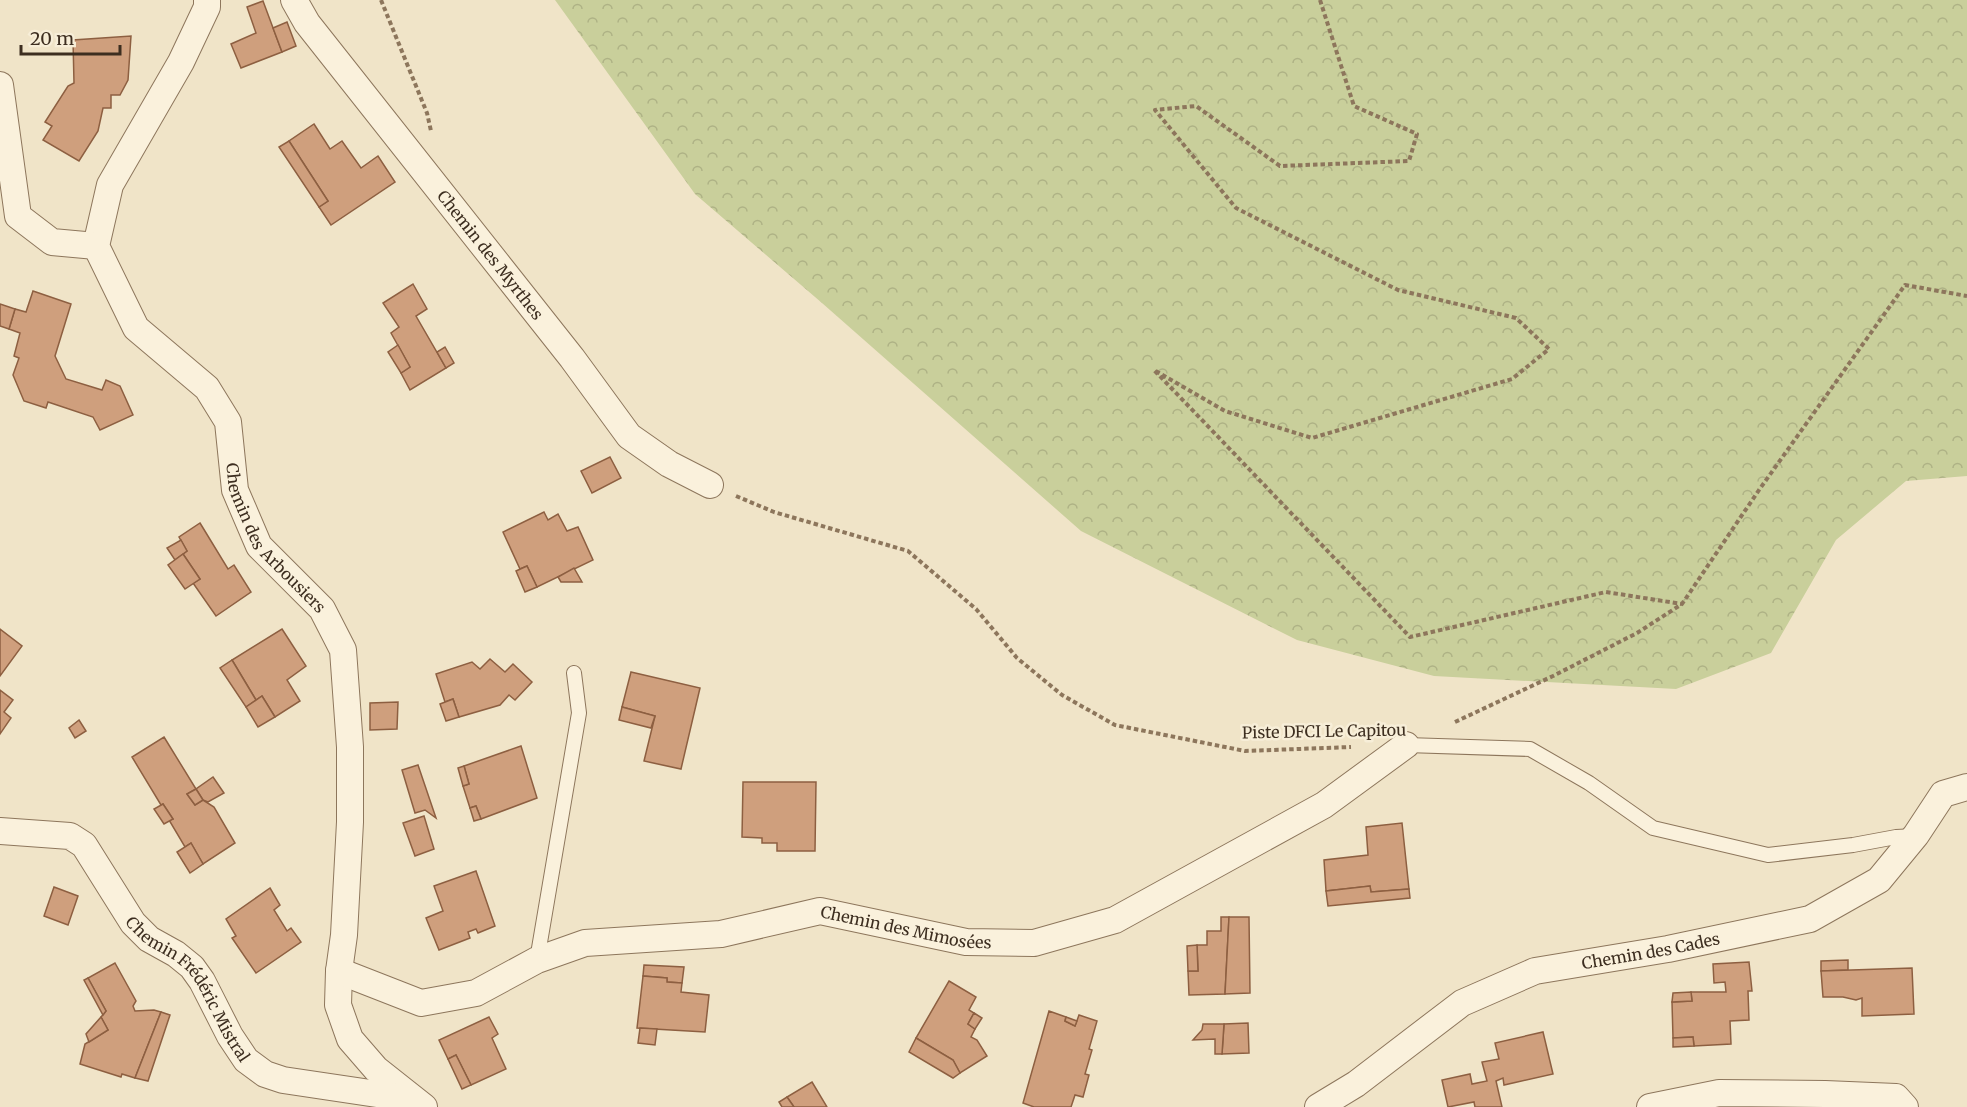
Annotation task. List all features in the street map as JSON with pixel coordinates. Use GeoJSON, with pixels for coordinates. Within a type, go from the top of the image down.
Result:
{"type":"FeatureCollection","features":[{"type":"Feature","properties":{"kind":"street"},"geometry":{"type":"LineString","coordinates":[[0,85],[18,216],[52,242],[96,246],[110,184],[181,62],[207,7],[207,0]]}},
{"type":"Feature","properties":{"kind":"street","name":"Chemin des Myrthes"},"geometry":{"type":"LineString","coordinates":[[294,0],[307,22],[572,358],[629,436],[669,464],[710,485]]}},
{"type":"Feature","properties":{"kind":"street","name":"Chemin des Arbousiers"},"geometry":{"type":"LineString","coordinates":[[96,246],[136,328],[207,388],[213,397],[228,422],[235,490],[259,546],[322,609],[343,650],[350,747],[350,822],[338,1005],[350,1039],[376,1069],[419,1103]]}},
{"type":"Feature","properties":{"kind":"street","name":"Chemin des Mimosées"},"geometry":{"type":"LineString","coordinates":[[339,971],[421,1003],[476,993],[537,960],[585,943],[721,934],[820,911],[966,942],[1034,943],[1115,920],[1324,805],[1406,745]]}},
{"type":"Feature","properties":{"kind":"street","name":"Chemin des Cades"},"geometry":{"type":"LineString","coordinates":[[1318,1107],[1356,1084],[1462,1003],[1535,971],[1668,949],[1810,919],[1880,880],[1916,836],[1942,794],[1967,787]]}},
{"type":"Feature","properties":{"kind":"street","name":"Chemin Frédéric Mistral"},"geometry":{"type":"LineString","coordinates":[[0,831],[70,836],[84,845],[94,856],[133,923],[149,939],[176,954],[192,967],[246,1060],[265,1074],[283,1080],[419,1103]]}},
{"type":"Feature","properties":{"kind":"street"},"geometry":{"type":"LineString","coordinates":[[1650,1107],[1719,1093],[1825,1094],[1901,1102]]}},
{"type":"Feature","properties":{"kind":"lane"},"geometry":{"type":"LineString","coordinates":[[537,960],[579,713],[574,673]]}},
{"type":"Feature","properties":{"kind":"lane","name":"Piste DFCI Le Capitou"},"geometry":{"type":"LineString","coordinates":[[1406,745],[1530,749],[1589,783],[1653,828],[1768,855],[1916,836]]}},
{"type":"Feature","properties":{"kind":"path"},"geometry":{"type":"LineString","coordinates":[[381,0],[427,113],[432,136]]}},
{"type":"Feature","properties":{"kind":"path"},"geometry":{"type":"LineString","coordinates":[[1320,0],[1354,106],[1416,134],[1409,161],[1280,166],[1196,106],[1155,110],[1236,208],[1398,290],[1516,318],[1548,349],[1512,379],[1312,438],[1225,411],[1154,370],[1410,637],[1606,592],[1682,604]]}},
{"type":"Feature","properties":{"kind":"path"},"geometry":{"type":"LineString","coordinates":[[1448,725],[1553,676],[1637,633],[1682,604],[1759,490],[1905,285],[1967,296]]}},
{"type":"Feature","properties":{"kind":"path","name":"Piste DFCI Le Capitou"},"geometry":{"type":"LineString","coordinates":[[710,485],[774,512],[908,551],[976,609],[1026,666],[1062,695],[1115,725],[1245,751],[1406,745]]}},
{"type":"Feature","properties":{"kind":"green space"},"geometry":{"type":"Polygon","coordinates":[[[555,0],[1967,0],[1967,476],[1906,481],[1836,540],[1771,653],[1676,689],[1434,676],[1297,640],[1081,531],[695,194],[555,0]]]}},
{"type":"Feature","properties":{"kind":"building"},"geometry":{"type":"Polygon","coordinates":[[[263,1],[282,52],[241,68],[231,44],[256,33],[247,7],[263,1]]]}},
{"type":"Feature","properties":{"kind":"building"},"geometry":{"type":"Polygon","coordinates":[[[287,22],[296,46],[282,52],[273,28],[287,22]]]}},
{"type":"Feature","properties":{"kind":"building"},"geometry":{"type":"Polygon","coordinates":[[[131,36],[128,80],[120,95],[111,95],[111,108],[103,108],[98,131],[79,161],[43,140],[52,126],[45,122],[68,86],[74,83],[73,40],[131,36]]]}},
{"type":"Feature","properties":{"kind":"building"},"geometry":{"type":"Polygon","coordinates":[[[314,124],[330,149],[342,141],[361,168],[378,156],[395,182],[331,225],[319,207],[328,201],[289,141],[314,124]]]}},
{"type":"Feature","properties":{"kind":"building"},"geometry":{"type":"Polygon","coordinates":[[[289,141],[328,201],[319,207],[279,147],[289,141]]]}},
{"type":"Feature","properties":{"kind":"building"},"geometry":{"type":"Polygon","coordinates":[[[413,284],[427,309],[416,316],[446,368],[410,390],[401,373],[410,367],[391,333],[399,327],[383,303],[413,284]]]}},
{"type":"Feature","properties":{"kind":"building"},"geometry":{"type":"Polygon","coordinates":[[[33,291],[71,304],[55,356],[66,379],[102,390],[106,380],[120,386],[133,415],[100,430],[93,417],[48,402],[46,408],[24,401],[13,375],[19,358],[14,356],[20,333],[9,329],[15,309],[26,312],[33,291]]]}},
{"type":"Feature","properties":{"kind":"building"},"geometry":{"type":"Polygon","coordinates":[[[0,304],[15,309],[9,329],[0,326],[0,304]]]}},
{"type":"Feature","properties":{"kind":"building"},"geometry":{"type":"Polygon","coordinates":[[[398,345],[410,367],[401,373],[388,352],[398,345]]]}},
{"type":"Feature","properties":{"kind":"building"},"geometry":{"type":"Polygon","coordinates":[[[445,347],[454,363],[446,368],[437,352],[445,347]]]}},
{"type":"Feature","properties":{"kind":"building"},"geometry":{"type":"Polygon","coordinates":[[[610,457],[621,478],[592,493],[581,471],[610,457]]]}},
{"type":"Feature","properties":{"kind":"building"},"geometry":{"type":"Polygon","coordinates":[[[544,512],[548,520],[558,514],[567,531],[578,527],[593,560],[537,587],[527,566],[520,569],[503,532],[544,512]]]}},
{"type":"Feature","properties":{"kind":"building"},"geometry":{"type":"Polygon","coordinates":[[[200,523],[228,569],[234,565],[251,592],[216,616],[193,583],[200,579],[183,554],[187,551],[179,537],[200,523]]]}},
{"type":"Feature","properties":{"kind":"building"},"geometry":{"type":"Polygon","coordinates":[[[181,540],[187,551],[175,560],[167,548],[181,540]]]}},
{"type":"Feature","properties":{"kind":"building"},"geometry":{"type":"Polygon","coordinates":[[[183,554],[200,579],[185,589],[168,565],[183,554]]]}},
{"type":"Feature","properties":{"kind":"building"},"geometry":{"type":"Polygon","coordinates":[[[527,566],[537,587],[525,592],[516,571],[527,566]]]}},
{"type":"Feature","properties":{"kind":"building"},"geometry":{"type":"Polygon","coordinates":[[[574,568],[582,582],[561,582],[558,577],[574,568]]]}},
{"type":"Feature","properties":{"kind":"building"},"geometry":{"type":"Polygon","coordinates":[[[0,629],[22,646],[0,676],[0,629]]]}},
{"type":"Feature","properties":{"kind":"building"},"geometry":{"type":"Polygon","coordinates":[[[282,629],[306,666],[287,680],[300,701],[275,717],[262,696],[256,700],[232,660],[282,629]]]}},
{"type":"Feature","properties":{"kind":"building"},"geometry":{"type":"Polygon","coordinates":[[[490,659],[505,672],[513,664],[532,682],[515,700],[509,695],[500,705],[459,717],[453,699],[445,702],[436,674],[472,662],[480,669],[490,659]]]}},
{"type":"Feature","properties":{"kind":"building"},"geometry":{"type":"Polygon","coordinates":[[[232,660],[256,700],[246,707],[220,668],[232,660]]]}},
{"type":"Feature","properties":{"kind":"building"},"geometry":{"type":"Polygon","coordinates":[[[631,672],[700,688],[681,769],[644,761],[655,716],[622,707],[631,672]]]}},
{"type":"Feature","properties":{"kind":"building"},"geometry":{"type":"Polygon","coordinates":[[[0,690],[13,700],[4,712],[11,718],[0,734],[0,690]]]}},
{"type":"Feature","properties":{"kind":"building"},"geometry":{"type":"Polygon","coordinates":[[[262,696],[275,717],[258,727],[246,707],[262,696]]]}},
{"type":"Feature","properties":{"kind":"building"},"geometry":{"type":"Polygon","coordinates":[[[453,699],[459,717],[446,721],[440,704],[453,699]]]}},
{"type":"Feature","properties":{"kind":"building"},"geometry":{"type":"Polygon","coordinates":[[[398,702],[397,729],[370,730],[370,703],[398,702]]]}},
{"type":"Feature","properties":{"kind":"building"},"geometry":{"type":"Polygon","coordinates":[[[622,707],[655,716],[651,728],[619,720],[622,707]]]}},
{"type":"Feature","properties":{"kind":"building"},"geometry":{"type":"Polygon","coordinates":[[[79,720],[86,731],[75,738],[69,728],[79,720]]]}},
{"type":"Feature","properties":{"kind":"building"},"geometry":{"type":"Polygon","coordinates":[[[164,737],[196,789],[187,794],[195,805],[203,800],[214,807],[235,843],[203,864],[191,843],[185,847],[169,820],[173,819],[163,804],[161,805],[132,757],[164,737]]]}},
{"type":"Feature","properties":{"kind":"building"},"geometry":{"type":"Polygon","coordinates":[[[521,746],[537,798],[481,819],[476,806],[470,808],[463,786],[469,784],[464,766],[521,746]]]}},
{"type":"Feature","properties":{"kind":"building"},"geometry":{"type":"Polygon","coordinates":[[[418,765],[436,818],[425,810],[415,813],[402,770],[418,765]]]}},
{"type":"Feature","properties":{"kind":"building"},"geometry":{"type":"Polygon","coordinates":[[[464,766],[469,784],[463,786],[458,768],[464,766]]]}},
{"type":"Feature","properties":{"kind":"building"},"geometry":{"type":"Polygon","coordinates":[[[213,777],[224,793],[208,802],[203,800],[196,789],[213,777]]]}},
{"type":"Feature","properties":{"kind":"building"},"geometry":{"type":"Polygon","coordinates":[[[743,782],[816,782],[815,851],[777,851],[777,843],[762,843],[762,838],[742,837],[743,782]]]}},
{"type":"Feature","properties":{"kind":"building"},"geometry":{"type":"Polygon","coordinates":[[[196,789],[203,800],[195,805],[187,794],[196,789]]]}},
{"type":"Feature","properties":{"kind":"building"},"geometry":{"type":"Polygon","coordinates":[[[163,804],[173,819],[164,824],[154,809],[163,804]]]}},
{"type":"Feature","properties":{"kind":"building"},"geometry":{"type":"Polygon","coordinates":[[[476,806],[481,819],[474,821],[470,808],[476,806]]]}},
{"type":"Feature","properties":{"kind":"building"},"geometry":{"type":"Polygon","coordinates":[[[424,816],[434,849],[415,856],[403,823],[424,816]]]}},
{"type":"Feature","properties":{"kind":"building"},"geometry":{"type":"Polygon","coordinates":[[[1402,823],[1409,889],[1371,892],[1370,886],[1326,891],[1324,860],[1368,855],[1366,827],[1402,823]]]}},
{"type":"Feature","properties":{"kind":"building"},"geometry":{"type":"Polygon","coordinates":[[[191,843],[203,864],[190,873],[177,852],[191,843]]]}},
{"type":"Feature","properties":{"kind":"building"},"geometry":{"type":"Polygon","coordinates":[[[476,871],[495,926],[478,933],[476,929],[468,932],[470,938],[439,950],[426,918],[443,911],[434,886],[476,871]]]}},
{"type":"Feature","properties":{"kind":"building"},"geometry":{"type":"Polygon","coordinates":[[[1370,886],[1371,892],[1409,889],[1410,898],[1328,906],[1326,891],[1370,886]]]}},
{"type":"Feature","properties":{"kind":"building"},"geometry":{"type":"Polygon","coordinates":[[[54,887],[78,896],[68,925],[44,916],[54,887]]]}},
{"type":"Feature","properties":{"kind":"building"},"geometry":{"type":"Polygon","coordinates":[[[270,888],[280,905],[274,910],[287,931],[291,928],[301,942],[256,973],[232,938],[236,936],[226,919],[270,888]]]}},
{"type":"Feature","properties":{"kind":"building"},"geometry":{"type":"Polygon","coordinates":[[[1221,917],[1229,917],[1225,994],[1189,995],[1188,971],[1198,971],[1197,945],[1207,945],[1207,931],[1221,931],[1221,917]]]}},
{"type":"Feature","properties":{"kind":"building"},"geometry":{"type":"Polygon","coordinates":[[[1229,917],[1249,917],[1250,993],[1225,994],[1229,917]]]}},
{"type":"Feature","properties":{"kind":"building"},"geometry":{"type":"Polygon","coordinates":[[[1197,945],[1198,971],[1188,971],[1187,946],[1197,945]]]}},
{"type":"Feature","properties":{"kind":"building"},"geometry":{"type":"Polygon","coordinates":[[[1848,960],[1848,970],[1821,971],[1821,961],[1848,960]]]}},
{"type":"Feature","properties":{"kind":"building"},"geometry":{"type":"Polygon","coordinates":[[[1749,962],[1752,991],[1748,991],[1749,1020],[1730,1021],[1731,1044],[1694,1046],[1693,1037],[1673,1038],[1672,1002],[1692,1001],[1691,992],[1726,992],[1725,982],[1714,983],[1713,964],[1749,962]]]}},
{"type":"Feature","properties":{"kind":"building"},"geometry":{"type":"Polygon","coordinates":[[[115,963],[136,1001],[133,1006],[135,1011],[161,1012],[135,1078],[122,1074],[121,1077],[80,1064],[85,1044],[108,1030],[101,1017],[106,1011],[88,978],[115,963]]]}},
{"type":"Feature","properties":{"kind":"building"},"geometry":{"type":"Polygon","coordinates":[[[644,965],[684,967],[682,983],[667,982],[667,978],[643,976],[644,965]]]}},
{"type":"Feature","properties":{"kind":"building"},"geometry":{"type":"Polygon","coordinates":[[[1912,968],[1914,1014],[1862,1016],[1862,998],[1856,1000],[1843,997],[1823,997],[1821,971],[1912,968]]]}},
{"type":"Feature","properties":{"kind":"building"},"geometry":{"type":"Polygon","coordinates":[[[643,976],[667,978],[667,982],[682,983],[681,992],[709,995],[705,1032],[637,1028],[643,976]]]}},
{"type":"Feature","properties":{"kind":"building"},"geometry":{"type":"Polygon","coordinates":[[[88,978],[106,1011],[103,1015],[84,980],[88,978]]]}},
{"type":"Feature","properties":{"kind":"building"},"geometry":{"type":"Polygon","coordinates":[[[949,981],[976,997],[969,1010],[974,1013],[968,1024],[975,1029],[971,1037],[977,1040],[987,1056],[960,1073],[953,1060],[916,1038],[949,981]]]}},
{"type":"Feature","properties":{"kind":"building"},"geometry":{"type":"Polygon","coordinates":[[[1691,992],[1692,1001],[1672,1002],[1673,993],[1691,992]]]}},
{"type":"Feature","properties":{"kind":"building"},"geometry":{"type":"Polygon","coordinates":[[[1049,1011],[1066,1017],[1065,1021],[1075,1026],[1079,1015],[1097,1021],[1089,1049],[1092,1050],[1085,1074],[1089,1075],[1083,1097],[1075,1095],[1071,1107],[1034,1107],[1023,1103],[1049,1011]]]}},
{"type":"Feature","properties":{"kind":"building"},"geometry":{"type":"Polygon","coordinates":[[[161,1012],[170,1015],[148,1081],[135,1078],[161,1012]]]}},
{"type":"Feature","properties":{"kind":"building"},"geometry":{"type":"Polygon","coordinates":[[[974,1013],[982,1018],[975,1029],[968,1024],[974,1013]]]}},
{"type":"Feature","properties":{"kind":"building"},"geometry":{"type":"Polygon","coordinates":[[[101,1017],[108,1030],[89,1042],[86,1034],[101,1017]]]}},
{"type":"Feature","properties":{"kind":"building"},"geometry":{"type":"Polygon","coordinates":[[[489,1017],[498,1034],[492,1038],[506,1069],[471,1085],[456,1055],[448,1059],[439,1040],[489,1017]]]}},
{"type":"Feature","properties":{"kind":"building"},"geometry":{"type":"Polygon","coordinates":[[[1066,1017],[1077,1021],[1075,1026],[1065,1021],[1066,1017]]]}},
{"type":"Feature","properties":{"kind":"building"},"geometry":{"type":"Polygon","coordinates":[[[1248,1023],[1249,1053],[1222,1054],[1224,1024],[1248,1023]]]}},
{"type":"Feature","properties":{"kind":"building"},"geometry":{"type":"Polygon","coordinates":[[[1203,1024],[1224,1024],[1222,1054],[1215,1054],[1215,1039],[1193,1040],[1202,1030],[1203,1024]]]}},
{"type":"Feature","properties":{"kind":"building"},"geometry":{"type":"Polygon","coordinates":[[[640,1028],[657,1029],[655,1045],[638,1043],[640,1028]]]}},
{"type":"Feature","properties":{"kind":"building"},"geometry":{"type":"Polygon","coordinates":[[[1543,1032],[1553,1074],[1504,1085],[1503,1078],[1496,1081],[1502,1107],[1475,1107],[1474,1102],[1448,1107],[1442,1080],[1470,1074],[1472,1084],[1487,1081],[1482,1062],[1499,1059],[1495,1043],[1543,1032]]]}},
{"type":"Feature","properties":{"kind":"building"},"geometry":{"type":"Polygon","coordinates":[[[1693,1037],[1694,1046],[1673,1047],[1673,1038],[1693,1037]]]}},
{"type":"Feature","properties":{"kind":"building"},"geometry":{"type":"Polygon","coordinates":[[[916,1038],[953,1060],[960,1073],[953,1078],[909,1052],[916,1038]]]}},
{"type":"Feature","properties":{"kind":"building"},"geometry":{"type":"Polygon","coordinates":[[[456,1055],[471,1085],[462,1089],[448,1059],[456,1055]]]}},
{"type":"Feature","properties":{"kind":"building"},"geometry":{"type":"Polygon","coordinates":[[[812,1082],[827,1107],[794,1107],[787,1097],[812,1082]]]}},
{"type":"Feature","properties":{"kind":"building"},"geometry":{"type":"Polygon","coordinates":[[[787,1097],[794,1107],[782,1107],[779,1102],[787,1097]]]}}]}
